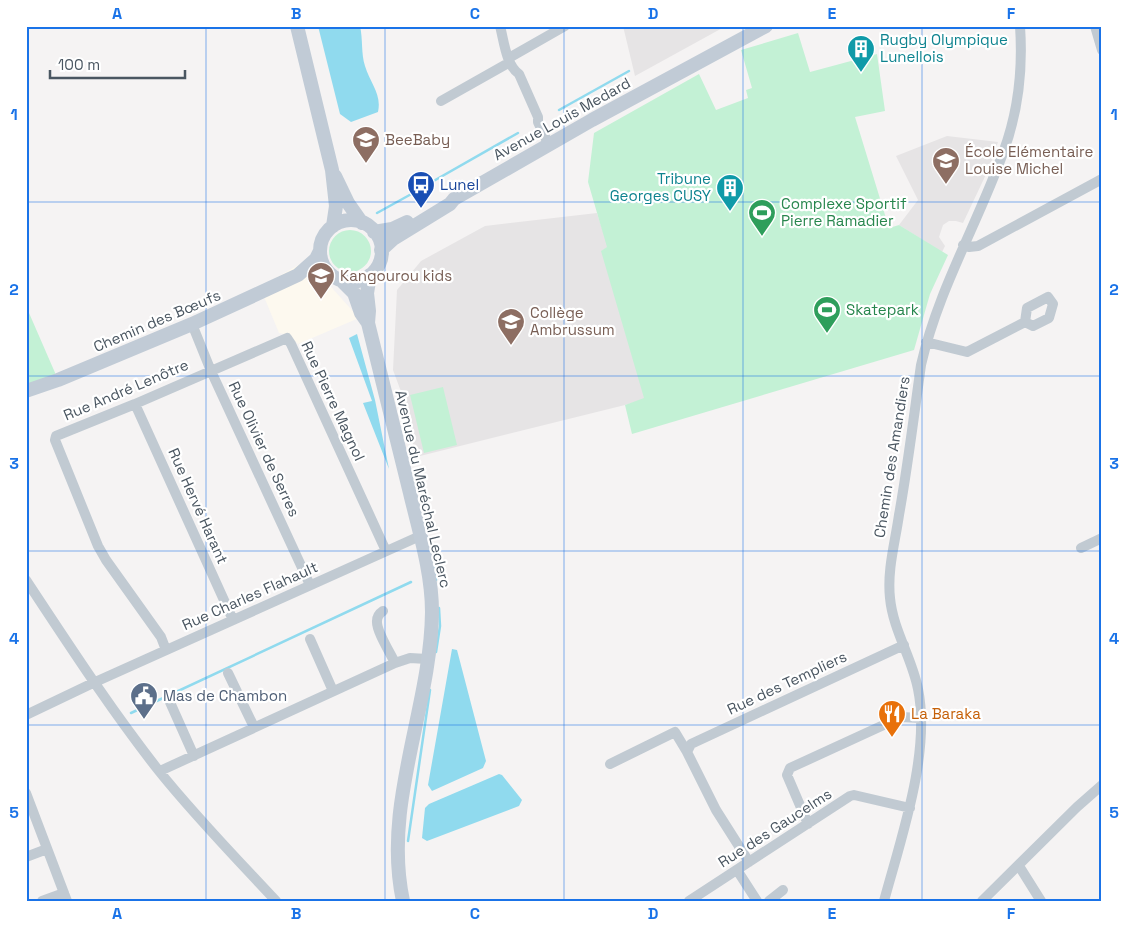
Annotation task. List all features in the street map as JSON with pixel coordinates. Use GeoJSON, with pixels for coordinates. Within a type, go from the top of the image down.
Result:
{"type":"FeatureCollection","features":[{"type":"Feature","properties":{"kind":"street"},"geometry":{"type":"LineString","coordinates":[[297,26],[332,170],[336,206],[333,226]]}},
{"type":"Feature","properties":{"kind":"street"},"geometry":{"type":"LineString","coordinates":[[500,26],[511,64],[519,74],[546,139]]}},
{"type":"Feature","properties":{"kind":"street"},"geometry":{"type":"LineString","coordinates":[[441,101],[511,64],[565,26]]}},
{"type":"Feature","properties":{"kind":"street","name":"Avenue Louis Medard"},"geometry":{"type":"LineString","coordinates":[[374,232],[392,229],[403,224],[457,189],[750,26]]}},
{"type":"Feature","properties":{"kind":"street","name":"Avenue Louis Medard"},"geometry":{"type":"LineString","coordinates":[[381,250],[393,239],[450,204],[454,199],[592,120],[766,26]]}},
{"type":"Feature","properties":{"kind":"street","name":"Chemin des Amandiers"},"geometry":{"type":"LineString","coordinates":[[884,901],[910,808],[920,746],[921,718],[918,687],[890,599],[892,559],[921,365],[926,342],[941,298],[1004,152],[1013,121],[1021,61],[1020,26]]}},
{"type":"Feature","properties":{"kind":"street"},"geometry":{"type":"LineString","coordinates":[[1095,26],[1102,50]]}},
{"type":"Feature","properties":{"kind":"street"},"geometry":{"type":"LineString","coordinates":[[332,170],[348,203],[362,223],[379,238],[381,250],[377,266],[370,275],[355,282],[336,277],[322,261],[320,251],[325,234],[333,226],[350,220],[362,223]]}},
{"type":"Feature","properties":{"kind":"street"},"geometry":{"type":"LineString","coordinates":[[963,244],[969,247],[978,246],[1102,179]]}},
{"type":"Feature","properties":{"kind":"street","name":"Chemin des Bœufs"},"geometry":{"type":"LineString","coordinates":[[26,391],[58,380],[192,324],[298,275],[316,260],[320,251]]}},
{"type":"Feature","properties":{"kind":"street","name":"Chemin des Bœufs"},"geometry":{"type":"LineString","coordinates":[[298,275],[336,277]]}},
{"type":"Feature","properties":{"kind":"street","name":"Avenue du Maréchal Leclerc"},"geometry":{"type":"LineString","coordinates":[[368,323],[367,293],[370,275]]}},
{"type":"Feature","properties":{"kind":"street","name":"Avenue du Maréchal Leclerc"},"geometry":{"type":"LineString","coordinates":[[336,277],[354,293],[368,323],[430,579],[432,599],[431,632],[400,818],[397,864],[403,901]]}},
{"type":"Feature","properties":{"kind":"street"},"geometry":{"type":"LineString","coordinates":[[926,342],[967,352],[1025,322]]}},
{"type":"Feature","properties":{"kind":"street","name":"Rue Olivier de Serres"},"geometry":{"type":"LineString","coordinates":[[192,324],[211,371],[310,585]]}},
{"type":"Feature","properties":{"kind":"street","name":"Rue Pierre Magnol"},"geometry":{"type":"LineString","coordinates":[[211,371],[284,339],[288,340],[386,551]]}},
{"type":"Feature","properties":{"kind":"street","name":"Rue André Lenôtre"},"geometry":{"type":"LineString","coordinates":[[166,650],[161,637],[98,546],[55,440],[56,436],[211,371]]}},
{"type":"Feature","properties":{"kind":"street","name":"Rue Hervé Harant"},"geometry":{"type":"LineString","coordinates":[[135,404],[233,620]]}},
{"type":"Feature","properties":{"kind":"street","name":"Rue Charles Flahault"},"geometry":{"type":"LineString","coordinates":[[26,715],[420,536]]}},
{"type":"Feature","properties":{"kind":"street"},"geometry":{"type":"LineString","coordinates":[[1082,548],[1102,538]]}},
{"type":"Feature","properties":{"kind":"street"},"geometry":{"type":"LineString","coordinates":[[26,580],[93,683],[160,771],[224,845],[276,901]]}},
{"type":"Feature","properties":{"kind":"street"},"geometry":{"type":"LineString","coordinates":[[383,611],[376,621],[395,663]]}},
{"type":"Feature","properties":{"kind":"street"},"geometry":{"type":"LineString","coordinates":[[310,639],[333,691]]}},
{"type":"Feature","properties":{"kind":"street","name":"Rue des Templiers"},"geometry":{"type":"LineString","coordinates":[[687,752],[691,744],[904,645]]}},
{"type":"Feature","properties":{"kind":"street"},"geometry":{"type":"LineString","coordinates":[[160,771],[395,663],[410,658],[427,660]]}},
{"type":"Feature","properties":{"kind":"street"},"geometry":{"type":"LineString","coordinates":[[228,673],[254,727]]}},
{"type":"Feature","properties":{"kind":"street"},"geometry":{"type":"LineString","coordinates":[[169,700],[194,756]]}},
{"type":"Feature","properties":{"kind":"street"},"geometry":{"type":"LineString","coordinates":[[808,824],[787,775],[790,768],[900,717],[921,718]]}},
{"type":"Feature","properties":{"kind":"street"},"geometry":{"type":"LineString","coordinates":[[610,764],[675,732],[716,810],[749,862]]}},
{"type":"Feature","properties":{"kind":"street"},"geometry":{"type":"LineString","coordinates":[[982,901],[1019,866],[1076,806],[1101,787]]}},
{"type":"Feature","properties":{"kind":"street"},"geometry":{"type":"LineString","coordinates":[[26,793],[30,814],[48,849],[66,897],[42,901]]}},
{"type":"Feature","properties":{"kind":"street","name":"Rue des Gaucelms"},"geometry":{"type":"LineString","coordinates":[[689,901],[850,796],[854,795],[910,808]]}},
{"type":"Feature","properties":{"kind":"street"},"geometry":{"type":"LineString","coordinates":[[26,857],[48,849]]}},
{"type":"Feature","properties":{"kind":"street"},"geometry":{"type":"LineString","coordinates":[[1019,866],[1041,901]]}},
{"type":"Feature","properties":{"kind":"street"},"geometry":{"type":"LineString","coordinates":[[737,870],[756,901]]}},
{"type":"Feature","properties":{"kind":"street"},"geometry":{"type":"LineString","coordinates":[[769,901],[783,890]]}},
{"type":"Feature","properties":{"kind":"shaded area"},"geometry":{"type":"Polygon","coordinates":[[[623,26],[726,26],[635,76],[623,26]]]}},
{"type":"Feature","properties":{"kind":"shaded area","name":"École Elémentaire Louise Michel"},"geometry":{"type":"Polygon","coordinates":[[[947,136],[998,142],[990,166],[963,223],[949,221],[943,225],[939,237],[945,246],[942,252],[899,225],[918,200],[896,156],[947,136]]]}},
{"type":"Feature","properties":{"kind":"shaded area","name":"Collège Ambrussum"},"geometry":{"type":"Polygon","coordinates":[[[597,213],[608,247],[602,251],[645,399],[416,457],[403,397],[393,370],[397,290],[421,261],[485,226],[597,213]]]}},
{"type":"Feature","properties":{"kind":"shaded area"},"geometry":{"type":"Polygon","coordinates":[[[307,260],[359,318],[298,344],[289,335],[279,333],[260,287],[307,260]]]}},
{"type":"Feature","properties":{"kind":"green space","name":"Complexe Sportif Pierre Ramadier"},"geometry":{"type":"Polygon","coordinates":[[[798,33],[810,72],[877,54],[885,111],[855,117],[889,228],[899,225],[948,255],[930,294],[914,350],[632,434],[625,405],[644,398],[601,251],[607,247],[588,182],[594,133],[699,74],[716,110],[748,98],[746,90],[752,88],[741,50],[798,33]]]}},
{"type":"Feature","properties":{"kind":"green space"},"geometry":{"type":"Polygon","coordinates":[[[350,230],[365,236],[371,251],[365,266],[350,272],[335,266],[329,251],[335,236],[350,230]]]}},
{"type":"Feature","properties":{"kind":"green space"},"geometry":{"type":"Polygon","coordinates":[[[26,306],[56,375],[26,386],[26,306]]]}},
{"type":"Feature","properties":{"kind":"green space"},"geometry":{"type":"Polygon","coordinates":[[[443,387],[457,445],[424,453],[410,395],[443,387]]]}},
{"type":"Feature","properties":{"kind":"water"},"geometry":{"type":"Polygon","coordinates":[[[318,26],[360,26],[364,61],[377,94],[378,112],[351,122],[340,114],[318,26]]]}},
{"type":"Feature","properties":{"kind":"water"},"geometry":{"type":"Polygon","coordinates":[[[357,334],[375,400],[389,469],[363,403],[372,401],[349,338],[357,334]]]}},
{"type":"Feature","properties":{"kind":"water"},"geometry":{"type":"Polygon","coordinates":[[[452,649],[457,650],[486,761],[483,768],[432,791],[428,785],[452,649]]]}},
{"type":"Feature","properties":{"kind":"water"},"geometry":{"type":"Polygon","coordinates":[[[499,774],[502,775],[522,800],[519,806],[427,841],[422,838],[425,808],[429,804],[499,774]]]}},
{"type":"Feature","properties":{"kind":"waterway"},"geometry":{"type":"LineString","coordinates":[[559,110],[629,71]]}},
{"type":"Feature","properties":{"kind":"waterway"},"geometry":{"type":"LineString","coordinates":[[423,187],[518,133]]}},
{"type":"Feature","properties":{"kind":"waterway"},"geometry":{"type":"LineString","coordinates":[[377,213],[415,192]]}},
{"type":"Feature","properties":{"kind":"waterway"},"geometry":{"type":"LineString","coordinates":[[433,558],[436,580]]}},
{"type":"Feature","properties":{"kind":"waterway"},"geometry":{"type":"LineString","coordinates":[[131,713],[411,582]]}},
{"type":"Feature","properties":{"kind":"waterway"},"geometry":{"type":"LineString","coordinates":[[436,652],[440,626],[439,608]]}},
{"type":"Feature","properties":{"kind":"waterway"},"geometry":{"type":"LineString","coordinates":[[408,841],[430,690]]}},
{"type":"Feature","properties":{"kind":"place","name":"Rugby Olympique Lunellois"},"geometry":{"type":"Point","coordinates":[861,73]}},
{"type":"Feature","properties":{"kind":"place","name":"BeeBaby"},"geometry":{"type":"Point","coordinates":[366,164]}},
{"type":"Feature","properties":{"kind":"place","name":"École Elémentaire Louise Michel"},"geometry":{"type":"Point","coordinates":[946,185]}},
{"type":"Feature","properties":{"kind":"place","name":"Lunel"},"geometry":{"type":"Point","coordinates":[421,209]}},
{"type":"Feature","properties":{"kind":"place","name":"Tribune Georges CUSY"},"geometry":{"type":"Point","coordinates":[730,212]}},
{"type":"Feature","properties":{"kind":"place","name":"Complexe Sportif Pierre Ramadier"},"geometry":{"type":"Point","coordinates":[762,237]}},
{"type":"Feature","properties":{"kind":"place","name":"Kangourou kids"},"geometry":{"type":"Point","coordinates":[321,300]}},
{"type":"Feature","properties":{"kind":"place","name":"Skatepark"},"geometry":{"type":"Point","coordinates":[827,334]}},
{"type":"Feature","properties":{"kind":"place","name":"Collège Ambrussum"},"geometry":{"type":"Point","coordinates":[511,346]}},
{"type":"Feature","properties":{"kind":"place","name":"Mas de Chambon"},"geometry":{"type":"Point","coordinates":[144,720]}},
{"type":"Feature","properties":{"kind":"place","name":"La Baraka"},"geometry":{"type":"Point","coordinates":[892,738]}}]}
